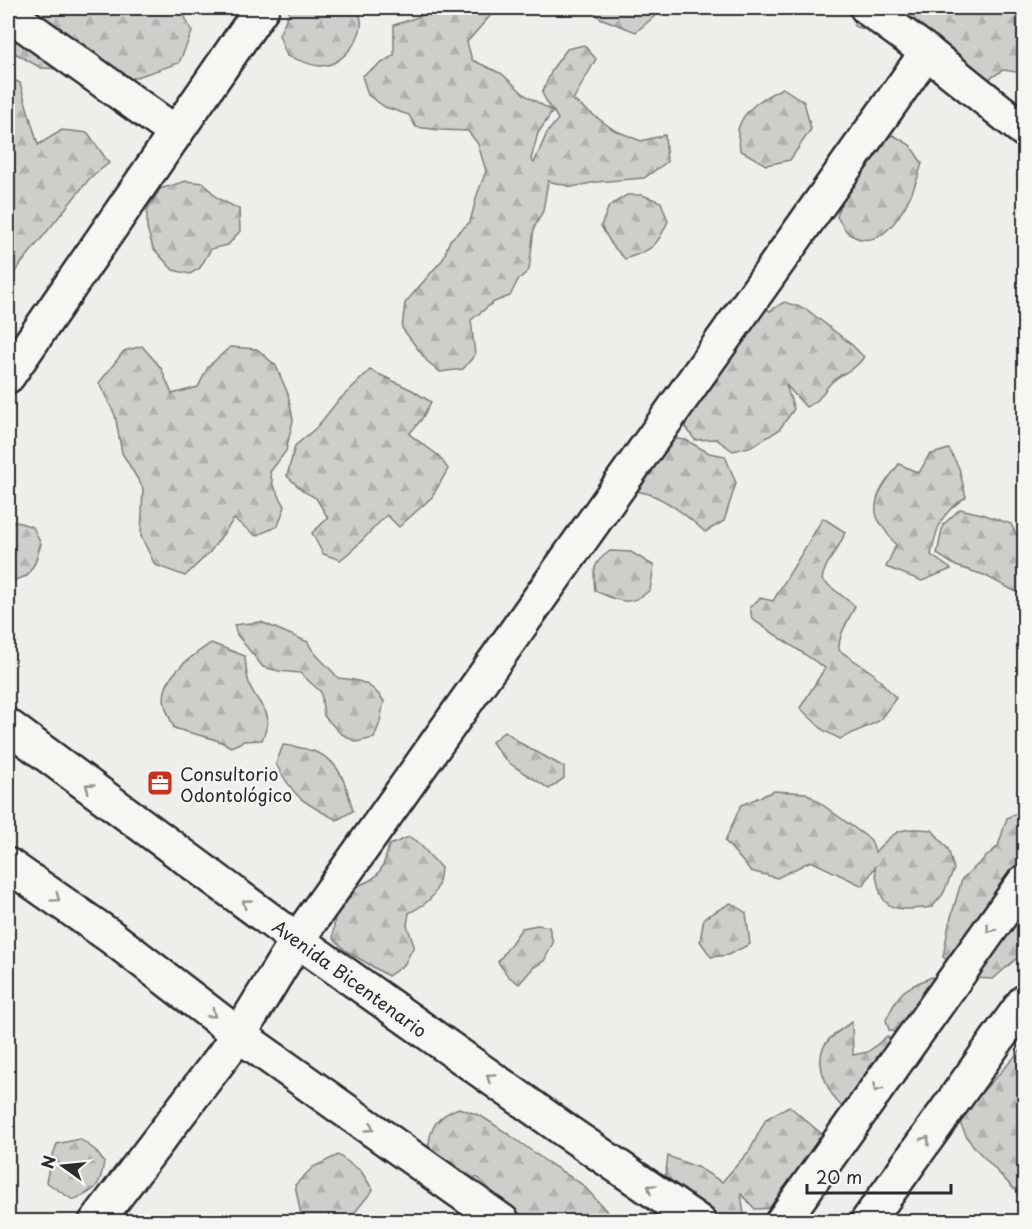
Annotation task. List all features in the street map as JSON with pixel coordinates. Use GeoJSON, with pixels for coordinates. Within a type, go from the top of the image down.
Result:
{"type":"FeatureCollection","features":[{"type":"Feature","properties":{"kind":"street"},"geometry":{"type":"LineString","coordinates":[[8,376],[262,8]]}},
{"type":"Feature","properties":{"kind":"street"},"geometry":{"type":"LineString","coordinates":[[867,8],[927,52],[1024,130]]}},
{"type":"Feature","properties":{"kind":"street"},"geometry":{"type":"LineString","coordinates":[[8,13],[176,133]]}},
{"type":"Feature","properties":{"kind":"street"},"geometry":{"type":"LineString","coordinates":[[96,1221],[239,1035],[297,940],[927,52]]}},
{"type":"Feature","properties":{"kind":"street","name":"Avenida Bicentenario"},"geometry":{"type":"LineString","coordinates":[[8,726],[297,940],[566,1131],[699,1221]]}},
{"type":"Feature","properties":{"kind":"street"},"geometry":{"type":"LineString","coordinates":[[8,865],[110,936],[239,1035],[503,1221]]}},
{"type":"Feature","properties":{"kind":"street"},"geometry":{"type":"LineString","coordinates":[[782,1221],[1024,882]]}},
{"type":"Feature","properties":{"kind":"street"},"geometry":{"type":"LineString","coordinates":[[867,1221],[1024,1002]]}},
{"type":"Feature","properties":{"kind":"green space"},"geometry":{"type":"Polygon","coordinates":[[[8,8],[181,8],[192,32],[179,63],[104,88],[87,70],[41,68],[8,49],[8,8]]]}},
{"type":"Feature","properties":{"kind":"green space"},"geometry":{"type":"Polygon","coordinates":[[[291,8],[379,8],[378,10],[359,11],[361,26],[352,47],[334,63],[319,66],[287,56],[279,35],[291,8]]]}},
{"type":"Feature","properties":{"kind":"green space"},"geometry":{"type":"Polygon","coordinates":[[[423,8],[493,8],[492,14],[467,42],[472,60],[502,74],[525,95],[552,111],[542,93],[553,68],[567,49],[584,45],[596,59],[573,100],[614,130],[641,141],[665,135],[667,162],[644,178],[596,182],[572,187],[548,181],[543,211],[534,228],[529,270],[518,280],[510,296],[494,302],[471,320],[475,355],[463,369],[440,372],[427,361],[402,328],[405,303],[443,259],[450,240],[470,222],[486,171],[478,144],[468,131],[416,127],[409,115],[385,107],[368,95],[362,76],[394,55],[394,25],[430,13],[423,8]],[[553,111],[538,133],[531,159],[534,163],[547,133],[558,119],[553,111]]]}},
{"type":"Feature","properties":{"kind":"green space"},"geometry":{"type":"Polygon","coordinates":[[[591,8],[660,8],[656,15],[636,32],[600,18],[591,8]]]}},
{"type":"Feature","properties":{"kind":"green space"},"geometry":{"type":"Polygon","coordinates":[[[856,8],[1014,8],[1024,15],[1024,71],[1023,73],[1003,70],[957,99],[926,66],[873,32],[854,26],[856,8]]]}},
{"type":"Feature","properties":{"kind":"green space"},"geometry":{"type":"Polygon","coordinates":[[[8,77],[20,83],[38,145],[62,130],[88,133],[109,163],[90,178],[8,280],[8,77]]]}},
{"type":"Feature","properties":{"kind":"green space"},"geometry":{"type":"Polygon","coordinates":[[[783,88],[804,102],[811,129],[790,160],[766,165],[740,150],[738,130],[750,109],[783,88]]]}},
{"type":"Feature","properties":{"kind":"green space"},"geometry":{"type":"Polygon","coordinates":[[[893,135],[910,145],[922,163],[913,189],[898,217],[888,229],[877,237],[865,239],[851,235],[837,217],[844,186],[869,146],[893,135]]]}},
{"type":"Feature","properties":{"kind":"green space"},"geometry":{"type":"Polygon","coordinates":[[[186,181],[204,183],[217,198],[239,209],[240,231],[228,245],[211,249],[200,268],[190,274],[173,270],[153,248],[147,228],[147,210],[160,189],[186,181]]]}},
{"type":"Feature","properties":{"kind":"green space"},"geometry":{"type":"Polygon","coordinates":[[[627,195],[642,195],[661,202],[668,221],[657,242],[648,250],[625,259],[612,245],[601,226],[609,206],[627,195]]]}},
{"type":"Feature","properties":{"kind":"green space"},"geometry":{"type":"Polygon","coordinates":[[[757,302],[770,311],[784,302],[806,309],[864,357],[834,380],[818,399],[806,407],[786,385],[794,409],[779,430],[753,446],[733,451],[716,439],[695,440],[678,417],[757,302]]]}},
{"type":"Feature","properties":{"kind":"green space"},"geometry":{"type":"Polygon","coordinates":[[[142,346],[161,368],[172,394],[198,387],[208,367],[230,347],[257,349],[276,366],[288,394],[293,420],[286,451],[270,472],[273,485],[285,506],[278,526],[256,536],[234,519],[210,552],[185,576],[155,565],[141,536],[143,488],[122,453],[115,415],[99,383],[124,351],[142,346]]]}},
{"type":"Feature","properties":{"kind":"green space"},"geometry":{"type":"Polygon","coordinates":[[[370,370],[412,390],[431,402],[421,420],[409,434],[439,456],[448,469],[432,497],[399,527],[387,515],[340,560],[323,554],[312,533],[328,518],[316,498],[303,491],[287,476],[295,446],[317,427],[337,402],[370,370]]]}},
{"type":"Feature","properties":{"kind":"green space"},"geometry":{"type":"Polygon","coordinates":[[[670,438],[686,440],[709,453],[725,456],[736,483],[724,521],[705,532],[666,502],[649,494],[628,489],[670,438]]]}},
{"type":"Feature","properties":{"kind":"green space"},"geometry":{"type":"Polygon","coordinates":[[[949,449],[959,468],[966,497],[945,515],[935,536],[931,555],[951,569],[922,581],[886,567],[896,545],[877,517],[876,502],[878,495],[899,464],[919,473],[929,455],[949,449]]]}},
{"type":"Feature","properties":{"kind":"green space"},"geometry":{"type":"Polygon","coordinates":[[[960,509],[1011,524],[1024,550],[1024,596],[984,575],[956,566],[937,554],[943,525],[960,509]]]}},
{"type":"Feature","properties":{"kind":"green space"},"geometry":{"type":"Polygon","coordinates":[[[823,518],[845,532],[840,545],[826,567],[822,580],[855,606],[842,633],[839,650],[874,674],[896,698],[879,721],[840,739],[823,730],[800,708],[825,668],[752,619],[750,607],[760,598],[773,601],[823,518]]]}},
{"type":"Feature","properties":{"kind":"green space"},"geometry":{"type":"Polygon","coordinates":[[[8,519],[33,527],[41,544],[35,563],[27,576],[8,582],[8,519]]]}},
{"type":"Feature","properties":{"kind":"green space"},"geometry":{"type":"Polygon","coordinates":[[[610,551],[631,552],[654,566],[650,590],[629,601],[617,600],[595,591],[595,568],[600,559],[610,551]]]}},
{"type":"Feature","properties":{"kind":"green space"},"geometry":{"type":"Polygon","coordinates":[[[261,622],[308,642],[313,651],[338,678],[359,681],[374,690],[384,701],[374,738],[356,742],[340,733],[324,716],[321,692],[300,673],[263,667],[237,635],[234,625],[261,622]]]}},
{"type":"Feature","properties":{"kind":"green space"},"geometry":{"type":"Polygon","coordinates":[[[211,643],[245,656],[249,684],[266,712],[266,730],[262,740],[244,741],[231,747],[210,738],[174,728],[165,705],[164,695],[167,686],[178,669],[211,643]]]}},
{"type":"Feature","properties":{"kind":"green space"},"geometry":{"type":"Polygon","coordinates":[[[505,731],[522,744],[564,767],[564,778],[549,789],[511,764],[492,742],[505,731]]]}},
{"type":"Feature","properties":{"kind":"green space"},"geometry":{"type":"Polygon","coordinates":[[[283,745],[313,751],[332,763],[344,782],[353,811],[337,820],[301,798],[289,785],[276,764],[283,745]]]}},
{"type":"Feature","properties":{"kind":"green space"},"geometry":{"type":"Polygon","coordinates":[[[774,791],[806,793],[871,840],[875,852],[900,831],[932,830],[948,849],[954,869],[943,894],[932,907],[897,908],[884,900],[880,893],[875,867],[863,886],[811,861],[777,878],[751,871],[725,841],[741,805],[774,791]]]}},
{"type":"Feature","properties":{"kind":"green space"},"geometry":{"type":"Polygon","coordinates":[[[1024,809],[1024,952],[993,979],[971,978],[943,957],[949,924],[962,879],[998,846],[1007,818],[1024,809]]]}},
{"type":"Feature","properties":{"kind":"green space"},"geometry":{"type":"Polygon","coordinates":[[[409,837],[417,841],[441,868],[440,877],[436,891],[428,901],[409,913],[407,925],[414,946],[404,965],[388,976],[345,950],[333,938],[335,918],[337,908],[344,896],[351,889],[372,879],[379,872],[384,864],[389,845],[409,837]]]}},
{"type":"Feature","properties":{"kind":"green space"},"geometry":{"type":"Polygon","coordinates":[[[731,903],[746,913],[750,944],[728,955],[711,957],[700,941],[704,918],[731,903]]]}},
{"type":"Feature","properties":{"kind":"green space"},"geometry":{"type":"Polygon","coordinates":[[[538,925],[549,927],[553,943],[544,961],[534,967],[519,984],[508,976],[498,962],[522,928],[538,925]]]}},
{"type":"Feature","properties":{"kind":"green space"},"geometry":{"type":"Polygon","coordinates":[[[932,977],[942,991],[905,1036],[889,1030],[886,1020],[903,992],[932,977]]]}},
{"type":"Feature","properties":{"kind":"green space"},"geometry":{"type":"Polygon","coordinates":[[[852,1022],[853,1055],[868,1052],[887,1036],[898,1048],[850,1114],[829,1090],[821,1060],[822,1052],[829,1039],[852,1022]]]}},
{"type":"Feature","properties":{"kind":"green space"},"geometry":{"type":"Polygon","coordinates":[[[1024,1047],[1024,1192],[1014,1189],[977,1150],[960,1123],[971,1104],[1024,1047]]]}},
{"type":"Feature","properties":{"kind":"green space"},"geometry":{"type":"Polygon","coordinates":[[[789,1106],[824,1136],[774,1208],[755,1209],[741,1194],[745,1221],[659,1222],[668,1156],[699,1168],[722,1182],[750,1150],[766,1119],[789,1106]]]}},
{"type":"Feature","properties":{"kind":"green space"},"geometry":{"type":"Polygon","coordinates":[[[459,1108],[481,1116],[583,1185],[612,1217],[624,1221],[532,1221],[529,1215],[515,1213],[478,1178],[456,1175],[427,1164],[430,1136],[436,1123],[449,1112],[459,1108]]]}},
{"type":"Feature","properties":{"kind":"green space"},"geometry":{"type":"Polygon","coordinates":[[[80,1139],[95,1150],[104,1162],[101,1178],[96,1187],[73,1200],[46,1182],[57,1144],[80,1139]]]}},
{"type":"Feature","properties":{"kind":"green space"},"geometry":{"type":"Polygon","coordinates":[[[338,1155],[361,1171],[373,1190],[355,1212],[355,1221],[311,1221],[301,1215],[295,1185],[313,1167],[338,1155]]]}},
{"type":"Feature","properties":{"kind":"place","name":"Consultorio Odontológico"},"geometry":{"type":"Point","coordinates":[160,783]}}]}
